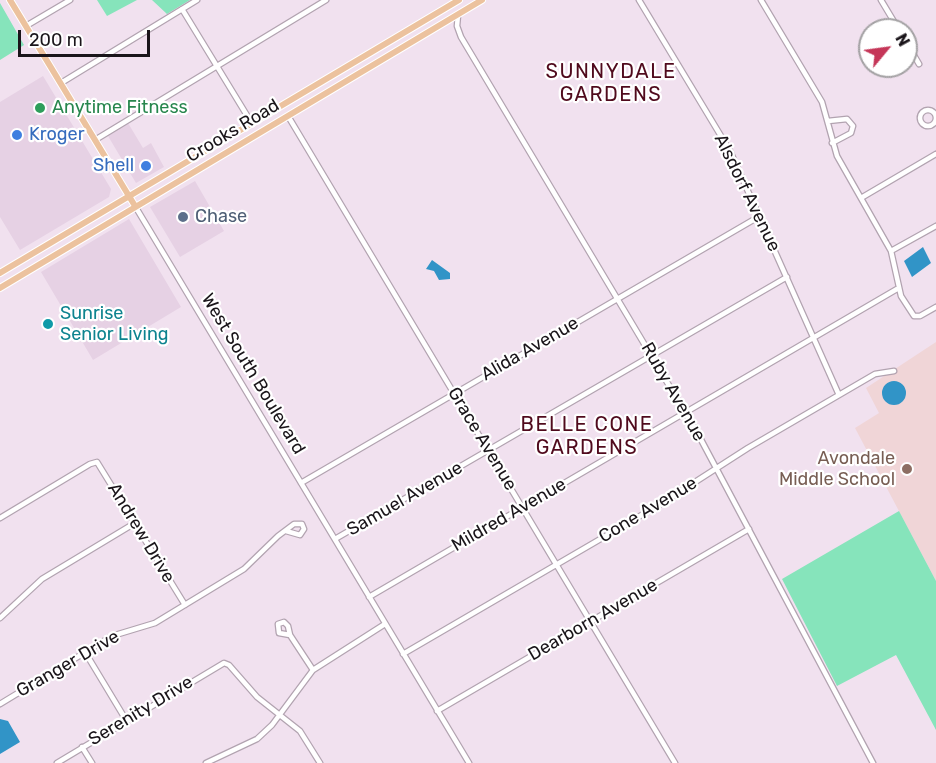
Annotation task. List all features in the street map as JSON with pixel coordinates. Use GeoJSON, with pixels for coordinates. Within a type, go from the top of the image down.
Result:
{"type":"FeatureCollection","features":[{"type":"Feature","properties":{"kind":"main road","name":"West South Boulevard"},"geometry":{"type":"LineString","coordinates":[[10,0],[135,206]]}},
{"type":"Feature","properties":{"kind":"main road","name":"Crooks Road"},"geometry":{"type":"LineString","coordinates":[[0,273],[459,0]]}},
{"type":"Feature","properties":{"kind":"main road","name":"Crooks Road"},"geometry":{"type":"LineString","coordinates":[[0,288],[482,0]]}},
{"type":"Feature","properties":{"kind":"main road"},"geometry":{"type":"LineString","coordinates":[[443,23],[447,16],[446,8]]}},
{"type":"Feature","properties":{"kind":"main road"},"geometry":{"type":"LineString","coordinates":[[283,103],[282,111],[288,116]]}},
{"type":"Feature","properties":{"kind":"main road"},"geometry":{"type":"LineString","coordinates":[[251,122],[257,129],[256,135]]}},
{"type":"Feature","properties":{"kind":"main road"},"geometry":{"type":"LineString","coordinates":[[153,182],[152,188],[156,194]]}},
{"type":"Feature","properties":{"kind":"main road"},"geometry":{"type":"LineString","coordinates":[[109,208],[114,214],[112,220]]}},
{"type":"Feature","properties":{"kind":"main road"},"geometry":{"type":"LineString","coordinates":[[15,263],[13,272],[18,277]]}},
{"type":"Feature","properties":{"kind":"street"},"geometry":{"type":"LineString","coordinates":[[26,26],[70,0]]}},
{"type":"Feature","properties":{"kind":"street"},"geometry":{"type":"LineString","coordinates":[[61,83],[197,0]]}},
{"type":"Feature","properties":{"kind":"street"},"geometry":{"type":"LineString","coordinates":[[95,140],[326,0]]}},
{"type":"Feature","properties":{"kind":"street","name":"Alsdorf Avenue"},"geometry":{"type":"LineString","coordinates":[[639,0],[721,136],[760,216],[839,395]]}},
{"type":"Feature","properties":{"kind":"street"},"geometry":{"type":"LineString","coordinates":[[761,0],[820,98],[839,160],[891,251],[897,289],[916,317],[936,307]]}},
{"type":"Feature","properties":{"kind":"street"},"geometry":{"type":"LineString","coordinates":[[881,0],[892,18]]}},
{"type":"Feature","properties":{"kind":"street"},"geometry":{"type":"LineString","coordinates":[[182,9],[251,122]]}},
{"type":"Feature","properties":{"kind":"street"},"geometry":{"type":"LineString","coordinates":[[443,23],[458,31],[458,14]]}},
{"type":"Feature","properties":{"kind":"street","name":"Ruby Avenue"},"geometry":{"type":"LineString","coordinates":[[458,31],[686,412],[873,763]]}},
{"type":"Feature","properties":{"kind":"street","name":"Grace Avenue"},"geometry":{"type":"LineString","coordinates":[[288,116],[675,763]]}},
{"type":"Feature","properties":{"kind":"street"},"geometry":{"type":"LineString","coordinates":[[828,121],[848,119],[853,126],[848,136],[832,143]]}},
{"type":"Feature","properties":{"kind":"street"},"geometry":{"type":"LineString","coordinates":[[932,125],[936,132]]}},
{"type":"Feature","properties":{"kind":"street"},"geometry":{"type":"LineString","coordinates":[[861,198],[936,154]]}},
{"type":"Feature","properties":{"kind":"street","name":"West South Boulevard"},"geometry":{"type":"LineString","coordinates":[[135,206],[469,763]]}},
{"type":"Feature","properties":{"kind":"street","name":"Alida Avenue"},"geometry":{"type":"LineString","coordinates":[[301,483],[760,216]]}},
{"type":"Feature","properties":{"kind":"street"},"geometry":{"type":"LineString","coordinates":[[891,251],[936,226]]}},
{"type":"Feature","properties":{"kind":"street","name":"Samuel Avenue"},"geometry":{"type":"LineString","coordinates":[[334,539],[787,277]]}},
{"type":"Feature","properties":{"kind":"street","name":"Mildred Avenue"},"geometry":{"type":"LineString","coordinates":[[369,597],[897,289]]}},
{"type":"Feature","properties":{"kind":"street","name":"Cone Avenue"},"geometry":{"type":"LineString","coordinates":[[403,654],[875,374],[894,371]]}},
{"type":"Feature","properties":{"kind":"street","name":"Andrew Drive"},"geometry":{"type":"LineString","coordinates":[[0,518],[97,462],[185,605]]}},
{"type":"Feature","properties":{"kind":"street"},"geometry":{"type":"LineString","coordinates":[[0,618],[42,579],[135,523]]}},
{"type":"Feature","properties":{"kind":"street","name":"Dearborn Avenue"},"geometry":{"type":"LineString","coordinates":[[437,711],[749,529]]}},
{"type":"Feature","properties":{"kind":"street","name":"Granger Drive"},"geometry":{"type":"LineString","coordinates":[[0,704],[117,633],[155,623],[185,605],[249,566],[274,539],[286,531]]}},
{"type":"Feature","properties":{"kind":"street"},"geometry":{"type":"LineString","coordinates":[[206,763],[252,743],[266,731],[313,670],[385,624]]}},
{"type":"Feature","properties":{"kind":"street"},"geometry":{"type":"LineString","coordinates":[[290,635],[313,670]]}},
{"type":"Feature","properties":{"kind":"street"},"geometry":{"type":"LineString","coordinates":[[85,652],[126,720]]}},
{"type":"Feature","properties":{"kind":"street","name":"Serenity Drive"},"geometry":{"type":"LineString","coordinates":[[57,763],[218,664],[226,663],[252,693],[280,714]]}},
{"type":"Feature","properties":{"kind":"street"},"geometry":{"type":"LineString","coordinates":[[280,714],[305,736],[320,763]]}},
{"type":"Feature","properties":{"kind":"street"},"geometry":{"type":"LineString","coordinates":[[82,747],[92,763]]}},
{"type":"Feature","properties":{"kind":"shaded area"},"geometry":{"type":"Polygon","coordinates":[[[43,76],[111,189],[109,197],[20,250],[0,217],[0,102],[43,76]]]}},
{"type":"Feature","properties":{"kind":"shaded area"},"geometry":{"type":"Polygon","coordinates":[[[128,123],[143,148],[151,143],[164,167],[136,183],[108,136],[128,123]]]}},
{"type":"Feature","properties":{"kind":"shaded area"},"geometry":{"type":"Polygon","coordinates":[[[195,181],[224,231],[180,257],[150,207],[195,181]]]}},
{"type":"Feature","properties":{"kind":"shaded area"},"geometry":{"type":"Polygon","coordinates":[[[129,219],[181,307],[93,360],[41,272],[129,219]]]}},
{"type":"Feature","properties":{"kind":"shaded area","name":"Avondale Middle School"},"geometry":{"type":"Polygon","coordinates":[[[936,342],[936,581],[855,428],[879,413],[866,388],[936,342]]]}},
{"type":"Feature","properties":{"kind":"green space"},"geometry":{"type":"Polygon","coordinates":[[[97,0],[137,0],[107,16],[97,0]]]}},
{"type":"Feature","properties":{"kind":"green space"},"geometry":{"type":"Polygon","coordinates":[[[152,0],[190,0],[167,14],[152,0]]]}},
{"type":"Feature","properties":{"kind":"green space"},"geometry":{"type":"Polygon","coordinates":[[[0,3],[24,45],[0,60],[0,3]]]}},
{"type":"Feature","properties":{"kind":"green space"},"geometry":{"type":"Polygon","coordinates":[[[899,511],[936,581],[936,730],[896,655],[837,686],[782,579],[899,511]]]}},
{"type":"Feature","properties":{"kind":"water"},"geometry":{"type":"Polygon","coordinates":[[[923,247],[931,263],[912,277],[904,261],[923,247]]]}},
{"type":"Feature","properties":{"kind":"water"},"geometry":{"type":"Polygon","coordinates":[[[432,260],[450,273],[450,279],[439,280],[434,271],[426,269],[432,260]]]}},
{"type":"Feature","properties":{"kind":"water"},"geometry":{"type":"Polygon","coordinates":[[[894,381],[899,382],[905,388],[905,398],[899,404],[894,405],[889,404],[883,398],[882,393],[883,388],[889,382],[894,381]]]}},
{"type":"Feature","properties":{"kind":"water"},"geometry":{"type":"Polygon","coordinates":[[[0,719],[8,721],[20,742],[0,754],[0,719]]]}},
{"type":"Feature","properties":{"kind":"place","name":"Anytime Fitness"},"geometry":{"type":"Point","coordinates":[40,108]}},
{"type":"Feature","properties":{"kind":"place","name":"Kroger"},"geometry":{"type":"Point","coordinates":[17,135]}},
{"type":"Feature","properties":{"kind":"place","name":"Shell"},"geometry":{"type":"Point","coordinates":[146,166]}},
{"type":"Feature","properties":{"kind":"place","name":"Chase"},"geometry":{"type":"Point","coordinates":[183,217]}},
{"type":"Feature","properties":{"kind":"place","name":"Sunrise Senior Living"},"geometry":{"type":"Point","coordinates":[48,324]}},
{"type":"Feature","properties":{"kind":"place","name":"Avondale Middle School"},"geometry":{"type":"Point","coordinates":[907,469]}},
{"type":"Feature","properties":{"kind":"district","name":"SUNNYDALE GARDENS"},"geometry":{"type":"Point","coordinates":[611,84]}},
{"type":"Feature","properties":{"kind":"district","name":"BELLE CONE GARDENS"},"geometry":{"type":"Point","coordinates":[587,436]}}]}
